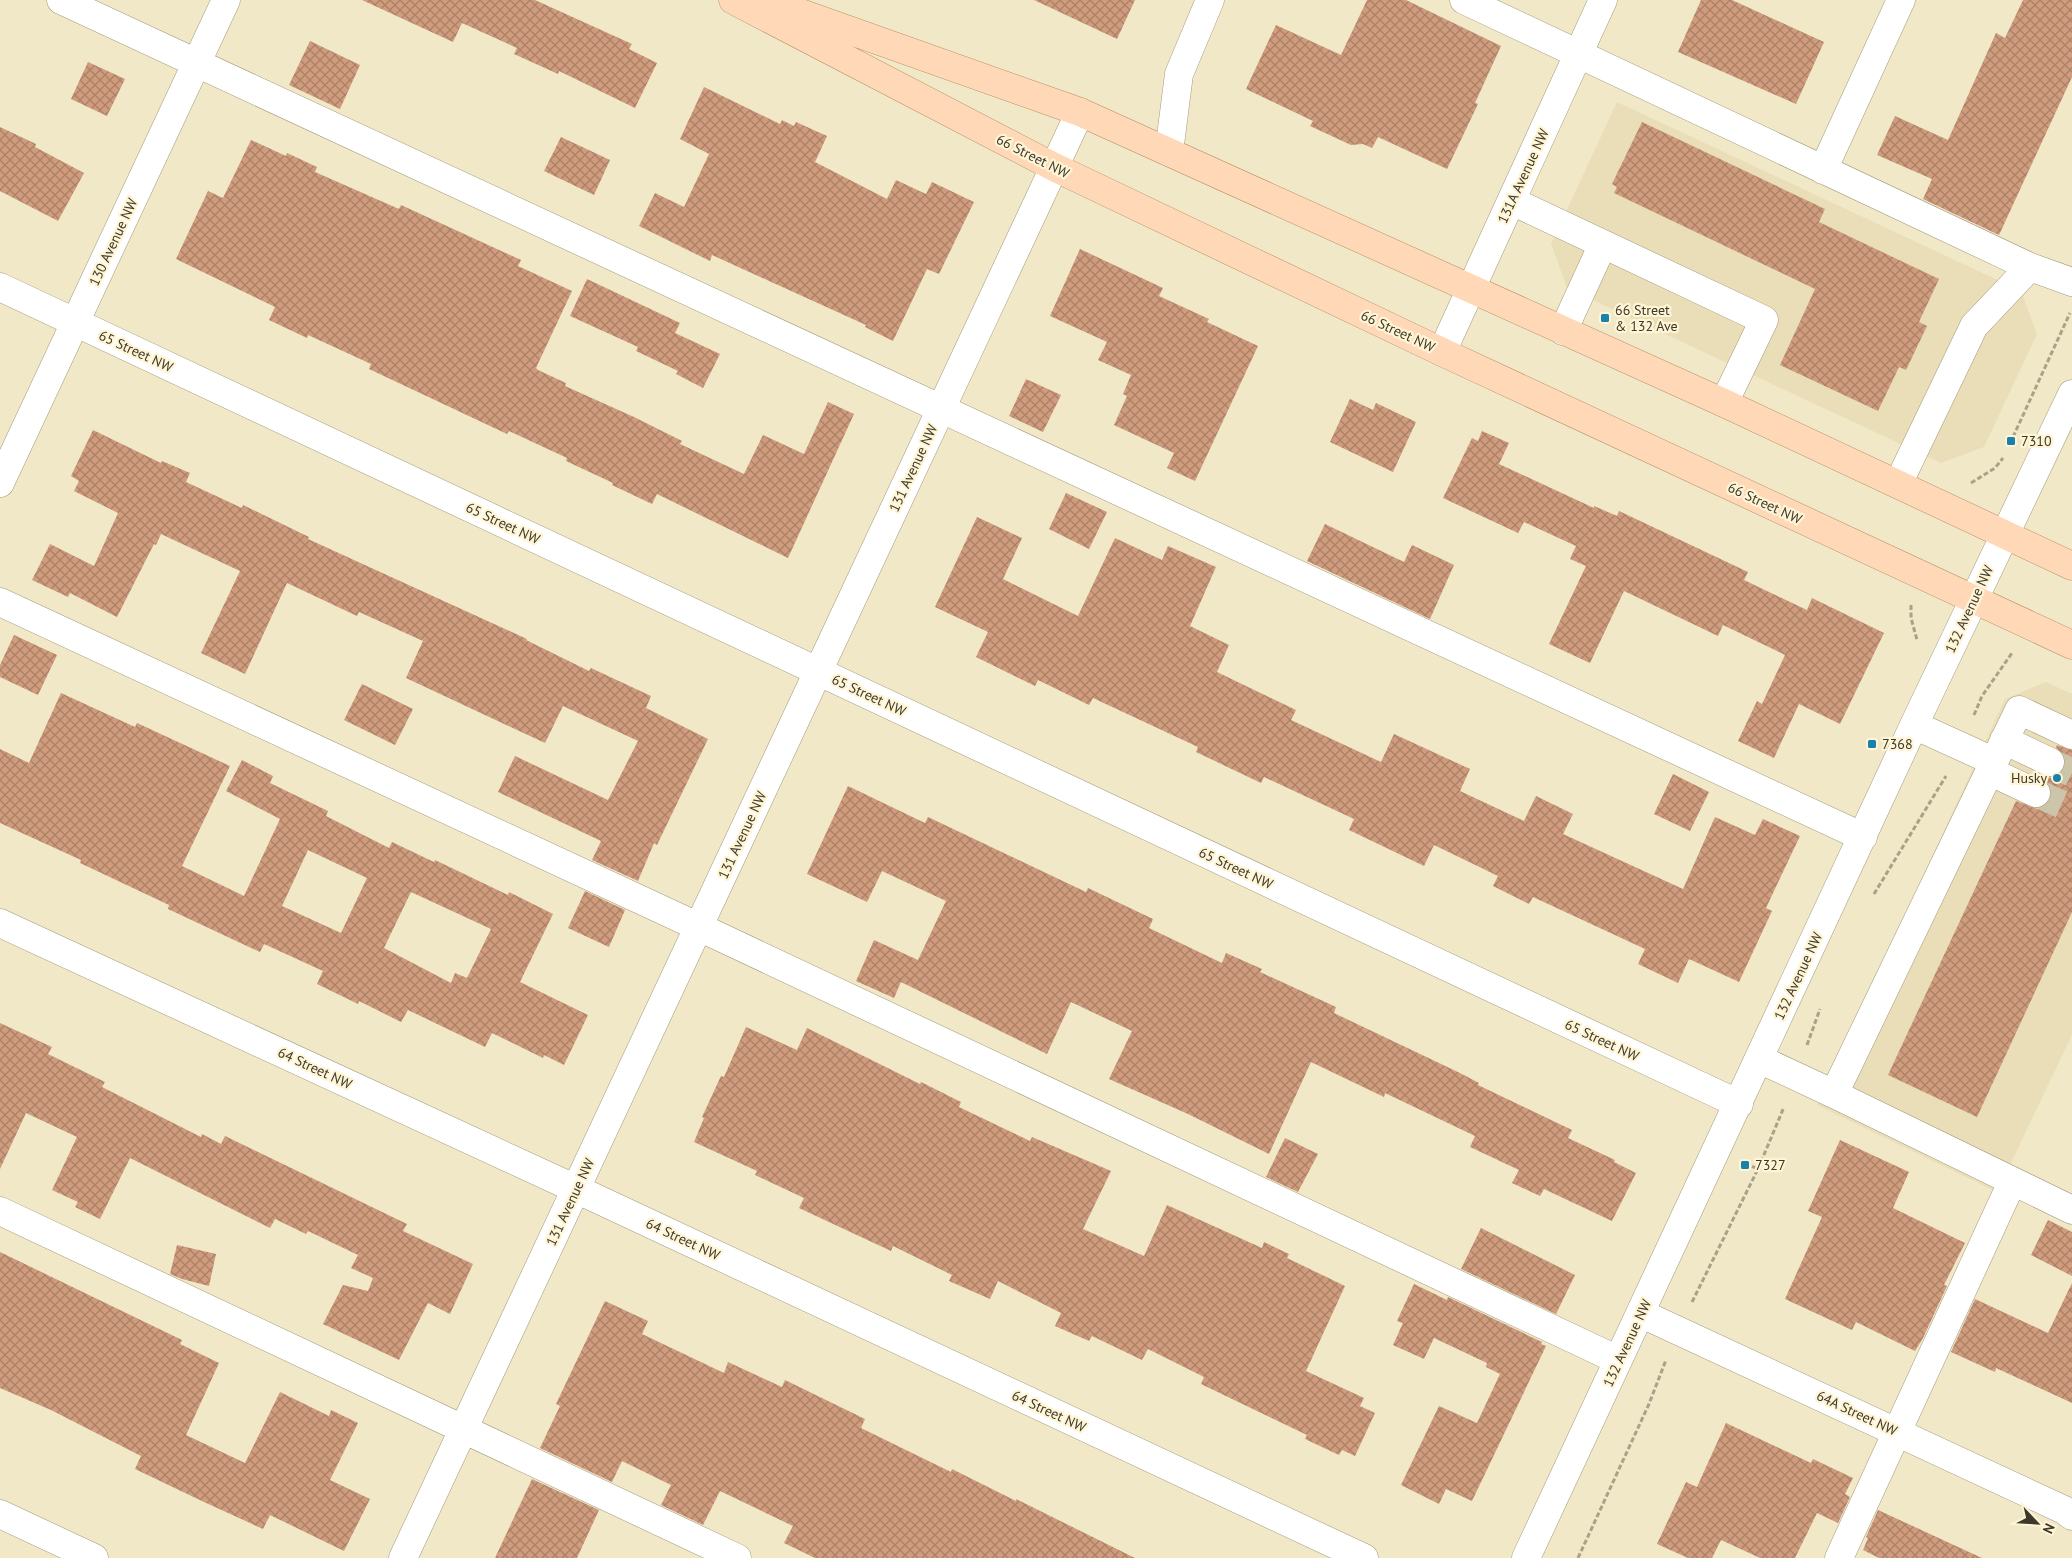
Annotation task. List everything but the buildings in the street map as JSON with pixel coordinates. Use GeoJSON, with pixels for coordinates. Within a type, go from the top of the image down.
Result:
{"type":"FeatureCollection","features":[{"type":"Feature","properties":{"kind":"main road","name":"66 Street NW"},"geometry":{"type":"LineString","coordinates":[[733,0],[1054,167],[1442,352],[2072,645]]}},
{"type":"Feature","properties":{"kind":"main road"},"geometry":{"type":"LineString","coordinates":[[763,0],[1080,112],[1724,403],[2072,566]]}},
{"type":"Feature","properties":{"kind":"street"},"geometry":{"type":"LineString","coordinates":[[61,0],[940,410],[1863,837]]}},
{"type":"Feature","properties":{"kind":"street","name":"130 Avenue NW"},"geometry":{"type":"LineString","coordinates":[[0,483],[226,0]]}},
{"type":"Feature","properties":{"kind":"street"},"geometry":{"type":"LineString","coordinates":[[1169,152],[1179,74],[1210,0]]}},
{"type":"Feature","properties":{"kind":"street"},"geometry":{"type":"LineString","coordinates":[[1464,0],[2030,267],[2072,282]]}},
{"type":"Feature","properties":{"kind":"street","name":"131A Avenue NW"},"geometry":{"type":"LineString","coordinates":[[1442,352],[1603,0]]}},
{"type":"Feature","properties":{"kind":"street"},"geometry":{"type":"LineString","coordinates":[[1823,170],[1901,0]]}},
{"type":"Feature","properties":{"kind":"street","name":"131 Avenue NW"},"geometry":{"type":"LineString","coordinates":[[404,1558],[1080,112]]}},
{"type":"Feature","properties":{"kind":"street"},"geometry":{"type":"LineString","coordinates":[[1512,201],[1764,320],[1724,403]]}},
{"type":"Feature","properties":{"kind":"street"},"geometry":{"type":"LineString","coordinates":[[1563,331],[1602,244]]}},
{"type":"Feature","properties":{"kind":"street"},"geometry":{"type":"LineString","coordinates":[[1898,484],[1974,326],[2030,267]]}},
{"type":"Feature","properties":{"kind":"street","name":"65 Street NW"},"geometry":{"type":"LineString","coordinates":[[0,287],[1738,1104]]}},
{"type":"Feature","properties":{"kind":"street","name":"132 Avenue NW"},"geometry":{"type":"LineString","coordinates":[[1526,1558],[1914,725],[2072,394]]}},
{"type":"Feature","properties":{"kind":"street"},"geometry":{"type":"LineString","coordinates":[[0,602],[699,927],[1618,1360]]}},
{"type":"Feature","properties":{"kind":"street"},"geometry":{"type":"LineString","coordinates":[[1834,1094],[2019,710],[2072,735]]}},
{"type":"Feature","properties":{"kind":"street"},"geometry":{"type":"LineString","coordinates":[[1914,725],[1960,746],[1995,758],[2050,762]]}},
{"type":"Feature","properties":{"kind":"street"},"geometry":{"type":"LineString","coordinates":[[1995,758],[2036,793]]}},
{"type":"Feature","properties":{"kind":"street","name":"64 Street NW"},"geometry":{"type":"LineString","coordinates":[[0,923],[576,1188],[1364,1558]]}},
{"type":"Feature","properties":{"kind":"street"},"geometry":{"type":"LineString","coordinates":[[1759,1059],[2072,1210]]}},
{"type":"Feature","properties":{"kind":"street"},"geometry":{"type":"LineString","coordinates":[[1838,1558],[2012,1182]]}},
{"type":"Feature","properties":{"kind":"street"},"geometry":{"type":"LineString","coordinates":[[0,1211],[737,1558]]}},
{"type":"Feature","properties":{"kind":"street","name":"64A Street NW"},"geometry":{"type":"LineString","coordinates":[[1640,1313],[1897,1431],[2064,1510],[2072,1516]]}},
{"type":"Feature","properties":{"kind":"street"},"geometry":{"type":"LineString","coordinates":[[0,1514],[94,1558]]}},
{"type":"Feature","properties":{"kind":"path"},"geometry":{"type":"LineString","coordinates":[[2011,440],[2072,309]]}},
{"type":"Feature","properties":{"kind":"path"},"geometry":{"type":"LineString","coordinates":[[1965,490],[1971,483],[1995,468],[2007,449]]}},
{"type":"Feature","properties":{"kind":"path"},"geometry":{"type":"LineString","coordinates":[[1871,901],[1946,775],[1982,696],[2014,648]]}},
{"type":"Feature","properties":{"kind":"path"},"geometry":{"type":"LineString","coordinates":[[1578,1558],[1649,1404],[1679,1331],[1758,1169],[1796,1076],[1823,1002]]}},
{"type":"Feature","properties":{"kind":"path"},"geometry":{"type":"LineString","coordinates":[[1738,1160],[1758,1169]]}},
{"type":"Feature","properties":{"kind":"shaded area"},"geometry":{"type":"Polygon","coordinates":[[[1617,102],[2021,291],[2037,334],[1984,447],[1941,463],[1567,288],[1551,244],[1617,102]]]}},
{"type":"Feature","properties":{"kind":"shaded area"},"geometry":{"type":"Polygon","coordinates":[[[2046,682],[2072,694],[2072,1035],[1997,1192],[1817,1105],[2005,699],[2046,682]]]}},
{"type":"Feature","properties":{"kind":"tunnel"},"geometry":{"type":"LineString","coordinates":[[2050,762],[2072,773]]}},
{"type":"Feature","properties":{"kind":"tunnel"},"geometry":{"type":"LineString","coordinates":[[2036,793],[2072,809]]}},
{"type":"Feature","properties":{"kind":"place","name":"66 Street & 132 Ave"},"geometry":{"type":"Point","coordinates":[1605,318]}},
{"type":"Feature","properties":{"kind":"place","name":"7310"},"geometry":{"type":"Point","coordinates":[2011,441]}},
{"type":"Feature","properties":{"kind":"place","name":"7368"},"geometry":{"type":"Point","coordinates":[1872,744]}},
{"type":"Feature","properties":{"kind":"place","name":"Husky"},"geometry":{"type":"Point","coordinates":[2057,778]}},
{"type":"Feature","properties":{"kind":"place","name":"7327"},"geometry":{"type":"Point","coordinates":[1745,1165]}}]}
